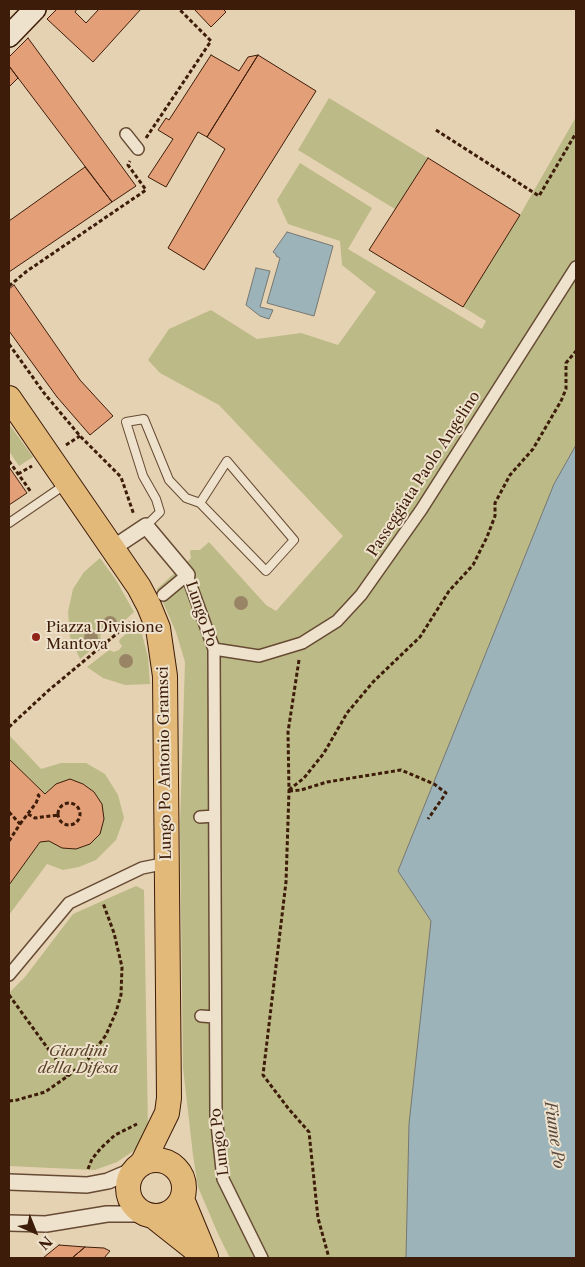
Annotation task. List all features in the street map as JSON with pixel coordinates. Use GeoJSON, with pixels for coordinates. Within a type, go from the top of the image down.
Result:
{"type":"FeatureCollection","features":[{"type":"Feature","properties":{"kind":"main road"},"geometry":{"type":"LineString","coordinates":[[9,36],[35,9]]}},
{"type":"Feature","properties":{"kind":"main road","name":"Lungo Po Antonio Gramsci"},"geometry":{"type":"LineString","coordinates":[[9,398],[139,587],[158,628],[165,676],[169,1098],[166,1113],[154,1142],[139,1166]]}},
{"type":"Feature","properties":{"kind":"main road","name":"Lungo Po Antonio Gramsci"},"geometry":{"type":"LineString","coordinates":[[166,1113],[175,1167]]}},
{"type":"Feature","properties":{"kind":"main road"},"geometry":{"type":"LineString","coordinates":[[149,1215],[162,1215],[170,1212],[182,1199],[184,1182],[175,1167],[168,1162],[151,1160],[139,1166],[128,1185],[132,1202],[138,1209],[149,1215],[206,1258]]}},
{"type":"Feature","properties":{"kind":"main road"},"geometry":{"type":"LineString","coordinates":[[182,1199],[206,1258]]}},
{"type":"Feature","properties":{"kind":"street"},"geometry":{"type":"LineString","coordinates":[[126,134],[138,150]]}},
{"type":"Feature","properties":{"kind":"street","name":"Passeggiata Paolo Angelino"},"geometry":{"type":"LineString","coordinates":[[214,649],[259,656],[302,643],[336,620],[361,595],[421,510],[576,267]]}},
{"type":"Feature","properties":{"kind":"street"},"geometry":{"type":"LineString","coordinates":[[113,548],[143,528]]}},
{"type":"Feature","properties":{"kind":"street","name":"Lungo Po"},"geometry":{"type":"LineString","coordinates":[[143,528],[187,575],[214,649],[216,1115],[223,1179],[262,1258]]}},
{"type":"Feature","properties":{"kind":"street"},"geometry":{"type":"LineString","coordinates":[[163,595],[187,575]]}},
{"type":"Feature","properties":{"kind":"street"},"geometry":{"type":"LineString","coordinates":[[200,817],[214,816]]}},
{"type":"Feature","properties":{"kind":"street"},"geometry":{"type":"LineString","coordinates":[[9,975],[69,903],[142,868],[167,863]]}},
{"type":"Feature","properties":{"kind":"street"},"geometry":{"type":"LineString","coordinates":[[201,1016],[215,1017]]}},
{"type":"Feature","properties":{"kind":"street"},"geometry":{"type":"LineString","coordinates":[[9,1182],[86,1185],[108,1181],[139,1166]]}},
{"type":"Feature","properties":{"kind":"street"},"geometry":{"type":"LineString","coordinates":[[9,1223],[46,1224],[106,1214],[149,1215]]}},
{"type":"Feature","properties":{"kind":"lane"},"geometry":{"type":"LineString","coordinates":[[143,528],[160,512],[156,499],[142,476],[126,422],[144,419],[169,480],[186,498],[200,502],[266,571],[294,540],[227,461],[200,502]]}},
{"type":"Feature","properties":{"kind":"lane"},"geometry":{"type":"LineString","coordinates":[[9,523],[67,483]]}},
{"type":"Feature","properties":{"kind":"path"},"geometry":{"type":"LineString","coordinates":[[436,130],[539,196],[576,133]]}},
{"type":"Feature","properties":{"kind":"path"},"geometry":{"type":"LineString","coordinates":[[9,344],[44,393],[80,436],[121,477],[143,528]]}},
{"type":"Feature","properties":{"kind":"path"},"geometry":{"type":"LineString","coordinates":[[289,790],[304,778],[324,753],[346,714],[372,682],[420,637],[449,590],[473,565],[488,537],[494,516],[495,503],[510,474],[533,448],[561,402],[566,389],[566,363],[576,351]]}},
{"type":"Feature","properties":{"kind":"path"},"geometry":{"type":"LineString","coordinates":[[63,446],[80,436]]}},
{"type":"Feature","properties":{"kind":"path"},"geometry":{"type":"LineString","coordinates":[[88,444],[92,440]]}},
{"type":"Feature","properties":{"kind":"path"},"geometry":{"type":"LineString","coordinates":[[9,461],[38,503]]}},
{"type":"Feature","properties":{"kind":"path"},"geometry":{"type":"LineString","coordinates":[[18,474],[37,463]]}},
{"type":"Feature","properties":{"kind":"path"},"geometry":{"type":"LineString","coordinates":[[9,727],[49,690],[136,617]]}},
{"type":"Feature","properties":{"kind":"path"},"geometry":{"type":"LineString","coordinates":[[302,643],[288,732],[289,790],[286,882],[263,1075],[309,1132],[318,1218],[330,1258]]}},
{"type":"Feature","properties":{"kind":"path"},"geometry":{"type":"LineString","coordinates":[[289,790],[301,790],[327,782],[401,770],[434,784],[446,793],[428,819]]}},
{"type":"Feature","properties":{"kind":"path"},"geometry":{"type":"LineString","coordinates":[[9,841],[39,796],[36,792]]}},
{"type":"Feature","properties":{"kind":"path"},"geometry":{"type":"LineString","coordinates":[[66,804],[73,804],[80,812],[77,822],[70,825],[64,823],[58,815],[60,808],[66,804]]}},
{"type":"Feature","properties":{"kind":"path"},"geometry":{"type":"LineString","coordinates":[[9,812],[20,824]]}},
{"type":"Feature","properties":{"kind":"path"},"geometry":{"type":"LineString","coordinates":[[28,814],[35,818],[58,815]]}},
{"type":"Feature","properties":{"kind":"path"},"geometry":{"type":"LineString","coordinates":[[9,1101],[44,1092],[68,1076],[88,1059],[106,1035],[116,1012],[121,995],[122,967],[114,933],[98,890]]}},
{"type":"Feature","properties":{"kind":"path"},"geometry":{"type":"LineString","coordinates":[[9,995],[68,1076]]}},
{"type":"Feature","properties":{"kind":"path"},"geometry":{"type":"LineString","coordinates":[[87,1177],[88,1165],[101,1148],[116,1135],[143,1122]]}},
{"type":"Feature","properties":{"kind":"green space"},"geometry":{"type":"Polygon","coordinates":[[[329,98],[428,158],[395,209],[298,150],[329,98]]]}},
{"type":"Feature","properties":{"kind":"green space"},"geometry":{"type":"Polygon","coordinates":[[[576,117],[576,1258],[230,1258],[198,1187],[183,1068],[180,825],[185,662],[176,632],[157,589],[191,558],[191,550],[200,550],[209,542],[266,605],[276,611],[343,536],[219,405],[160,373],[148,360],[169,329],[211,310],[257,339],[301,333],[338,345],[376,292],[342,265],[340,241],[288,224],[277,200],[300,163],[372,208],[348,249],[482,329],[486,321],[463,307],[520,215],[576,117]]]}},
{"type":"Feature","properties":{"kind":"green space"},"geometry":{"type":"Polygon","coordinates":[[[9,424],[33,457],[19,466],[9,451],[9,424]]]}},
{"type":"Feature","properties":{"kind":"green space"},"geometry":{"type":"Polygon","coordinates":[[[100,558],[116,580],[134,612],[113,631],[111,632],[107,629],[103,632],[100,636],[102,641],[80,659],[70,637],[68,612],[73,589],[84,572],[100,558]]]}},
{"type":"Feature","properties":{"kind":"green space"},"geometry":{"type":"Polygon","coordinates":[[[139,623],[148,657],[150,684],[125,685],[103,678],[87,667],[109,650],[114,652],[119,650],[122,646],[119,642],[120,639],[139,623]]]}},
{"type":"Feature","properties":{"kind":"green space"},"geometry":{"type":"Polygon","coordinates":[[[9,735],[41,769],[61,763],[86,763],[105,774],[118,795],[124,818],[116,840],[96,860],[79,867],[63,870],[47,864],[9,915],[9,885],[40,842],[49,841],[62,848],[76,849],[90,844],[100,834],[104,819],[102,804],[94,792],[83,784],[70,780],[56,784],[45,794],[9,759],[9,735]]]}},
{"type":"Feature","properties":{"kind":"green space","name":"Giardini della Difesa"},"geometry":{"type":"Polygon","coordinates":[[[136,886],[144,890],[148,1129],[140,1144],[132,1152],[117,1162],[95,1170],[9,1166],[9,993],[25,977],[73,914],[136,886]]]}},
{"type":"Feature","properties":{"kind":"water"},"geometry":{"type":"Polygon","coordinates":[[[287,232],[333,246],[314,316],[267,303],[280,258],[273,252],[287,232]]]}},
{"type":"Feature","properties":{"kind":"water"},"geometry":{"type":"Polygon","coordinates":[[[256,268],[270,271],[260,307],[273,310],[269,319],[260,316],[246,305],[256,268]]]}},
{"type":"Feature","properties":{"kind":"water","name":"Fiume Po"},"geometry":{"type":"Polygon","coordinates":[[[576,445],[576,1258],[406,1258],[409,1124],[431,921],[398,871],[554,484],[576,445]]]}},
{"type":"Feature","properties":{"kind":"building"},"geometry":{"type":"Polygon","coordinates":[[[57,9],[77,9],[75,12],[86,23],[99,9],[141,9],[93,62],[47,19],[57,9]]]}},
{"type":"Feature","properties":{"kind":"building"},"geometry":{"type":"Polygon","coordinates":[[[194,9],[223,9],[226,12],[211,27],[194,9]]]}},
{"type":"Feature","properties":{"kind":"building"},"geometry":{"type":"Polygon","coordinates":[[[28,38],[136,186],[112,202],[9,66],[9,57],[28,38]]]}},
{"type":"Feature","properties":{"kind":"building"},"geometry":{"type":"Polygon","coordinates":[[[211,55],[239,71],[248,57],[258,55],[207,137],[198,132],[166,187],[148,177],[173,139],[158,130],[166,118],[169,120],[211,55]]]}},
{"type":"Feature","properties":{"kind":"building"},"geometry":{"type":"Polygon","coordinates":[[[258,55],[316,91],[204,270],[168,248],[225,149],[207,137],[258,55]]]}},
{"type":"Feature","properties":{"kind":"building"},"geometry":{"type":"Polygon","coordinates":[[[9,66],[18,78],[9,87],[9,66]]]}},
{"type":"Feature","properties":{"kind":"building"},"geometry":{"type":"Polygon","coordinates":[[[428,158],[520,215],[463,307],[369,250],[428,158]]]}},
{"type":"Feature","properties":{"kind":"building"},"geometry":{"type":"Polygon","coordinates":[[[85,167],[112,202],[9,272],[9,221],[85,167]]]}},
{"type":"Feature","properties":{"kind":"building"},"geometry":{"type":"Polygon","coordinates":[[[14,285],[80,380],[113,416],[90,435],[57,397],[9,331],[9,289],[14,285]]]}},
{"type":"Feature","properties":{"kind":"building"},"geometry":{"type":"Polygon","coordinates":[[[9,467],[27,493],[9,505],[9,467]]]}},
{"type":"Feature","properties":{"kind":"building"},"geometry":{"type":"Polygon","coordinates":[[[9,759],[45,794],[56,784],[70,779],[83,784],[94,792],[102,804],[104,819],[100,834],[90,844],[76,849],[62,848],[49,841],[40,842],[9,885],[9,759]]]}},
{"type":"Feature","properties":{"kind":"building"},"geometry":{"type":"Polygon","coordinates":[[[59,1245],[85,1247],[72,1258],[43,1258],[59,1245]]]}},
{"type":"Feature","properties":{"kind":"building"},"geometry":{"type":"Polygon","coordinates":[[[85,1247],[104,1248],[110,1251],[104,1258],[72,1258],[85,1247]]]}},
{"type":"Feature","properties":{"kind":"place","name":"Piazza Divisione Mantova"},"geometry":{"type":"Point","coordinates":[36,637]}}]}
